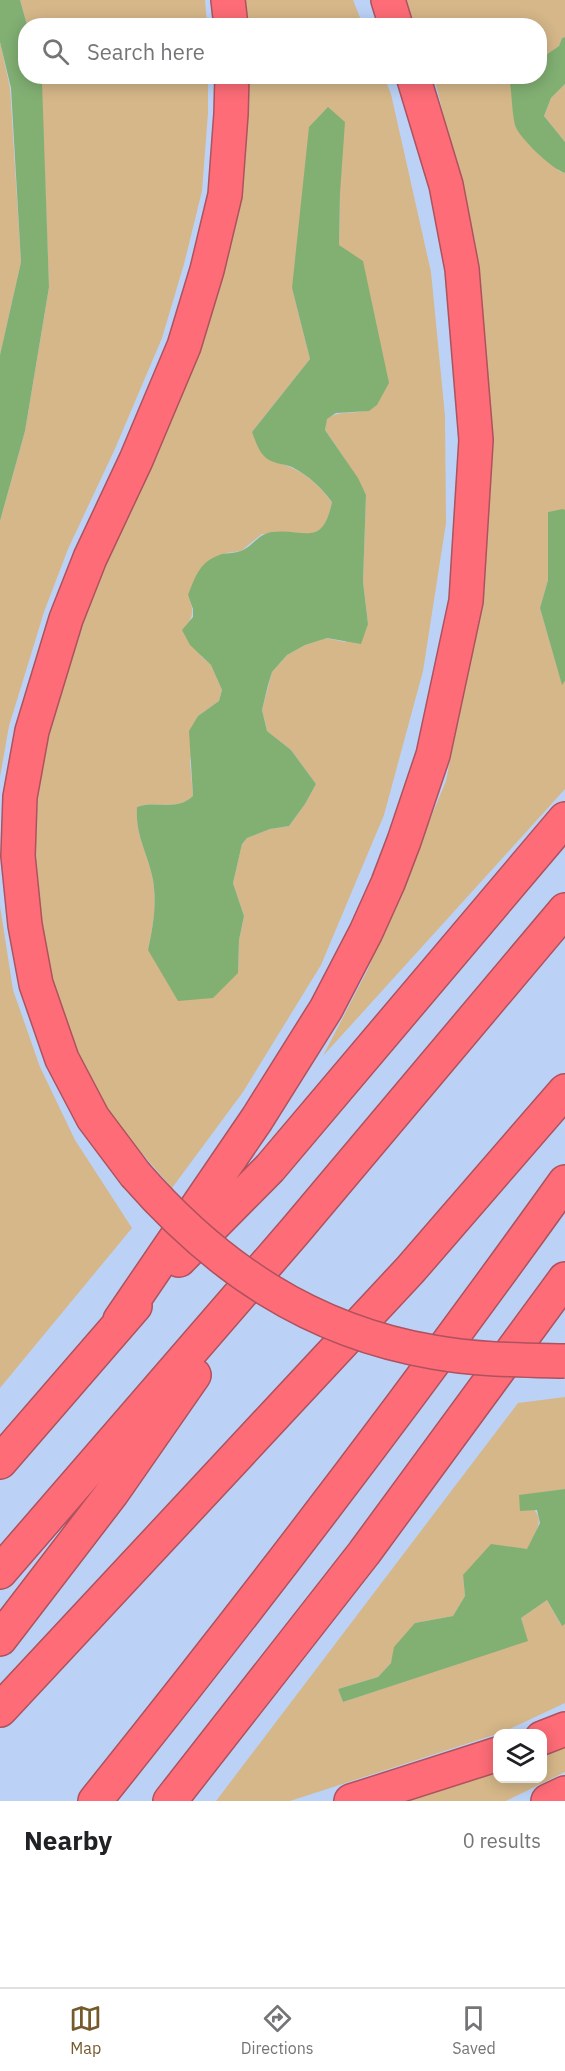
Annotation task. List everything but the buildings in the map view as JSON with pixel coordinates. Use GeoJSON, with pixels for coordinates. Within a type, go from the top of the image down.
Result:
{"type":"FeatureCollection","features":[{"type":"Feature","properties":{"kind":"highway"},"geometry":{"type":"LineString","coordinates":[[228,0],[230,18]]}},
{"type":"Feature","properties":{"kind":"highway"},"geometry":{"type":"LineString","coordinates":[[388,0],[394,18]]}},
{"type":"Feature","properties":{"kind":"highway"},"geometry":{"type":"LineString","coordinates":[[232,84],[225,195],[207,270],[184,346],[136,460],[90,558],[66,619],[32,731],[20,797],[18,856],[25,925],[36,984],[62,1059],[93,1118],[135,1174],[165,1209],[201,1242],[242,1274],[285,1302],[336,1325],[381,1340],[432,1352],[496,1360],[565,1361]]}},
{"type":"Feature","properties":{"kind":"highway"},"geometry":{"type":"LineString","coordinates":[[120,1320],[257,1119],[326,1009],[366,932],[388,883],[433,755],[466,601],[476,440],[462,269],[446,185],[415,84]]}},
{"type":"Feature","properties":{"kind":"highway"},"geometry":{"type":"LineString","coordinates":[[0,1462],[120,1320],[270,1168],[565,819]]}},
{"type":"Feature","properties":{"kind":"highway"},"geometry":{"type":"LineString","coordinates":[[0,1572],[295,1231],[565,910]]}},
{"type":"Feature","properties":{"kind":"highway"},"geometry":{"type":"LineString","coordinates":[[0,1710],[410,1270],[565,1091]]}},
{"type":"Feature","properties":{"kind":"highway"},"geometry":{"type":"LineString","coordinates":[[95,1801],[226,1636],[462,1325],[565,1182]]}},
{"type":"Feature","properties":{"kind":"highway"},"geometry":{"type":"LineString","coordinates":[[0,1639],[112,1493],[295,1231]]}},
{"type":"Feature","properties":{"kind":"highway"},"geometry":{"type":"LineString","coordinates":[[170,1801],[364,1554],[565,1279]]}},
{"type":"Feature","properties":{"kind":"highway"},"geometry":{"type":"LineString","coordinates":[[547,1736],[565,1729]]}},
{"type":"Feature","properties":{"kind":"highway"},"geometry":{"type":"LineString","coordinates":[[351,1801],[493,1756]]}},
{"type":"Feature","properties":{"kind":"highway"},"geometry":{"type":"LineString","coordinates":[[548,1801],[565,1793]]}},
{"type":"Feature","properties":{"kind":"shaded area"},"geometry":{"type":"Polygon","coordinates":[[[0,0],[20,0],[25,18],[18,18],[18,84],[42,84],[49,287],[25,431],[0,521],[0,355],[21,262],[11,88],[0,42],[0,0]]]}},
{"type":"Feature","properties":{"kind":"shaded area"},"geometry":{"type":"Polygon","coordinates":[[[20,0],[205,0],[206,18],[25,18],[20,0]]]}},
{"type":"Feature","properties":{"kind":"shaded area"},"geometry":{"type":"Polygon","coordinates":[[[242,0],[353,0],[360,18],[244,18],[242,0]]]}},
{"type":"Feature","properties":{"kind":"shaded area"},"geometry":{"type":"Polygon","coordinates":[[[405,0],[565,0],[565,37],[562,38],[559,46],[547,54],[547,18],[411,18],[405,0]]]}},
{"type":"Feature","properties":{"kind":"shaded area"},"geometry":{"type":"Polygon","coordinates":[[[565,37],[565,84],[551,98],[544,116],[565,142],[565,173],[529,145],[518,131],[514,120],[510,84],[547,84],[547,54],[559,46],[562,38],[565,37]]]}},
{"type":"Feature","properties":{"kind":"shaded area"},"geometry":{"type":"Polygon","coordinates":[[[0,42],[10,88],[21,262],[0,355],[0,42]]]}},
{"type":"Feature","properties":{"kind":"shaded area"},"geometry":{"type":"Polygon","coordinates":[[[41,84],[208,84],[202,191],[162,338],[114,451],[68,549],[44,612],[9,726],[0,777],[0,521],[25,431],[49,287],[41,84]]]}},
{"type":"Feature","properties":{"kind":"shaded area"},"geometry":{"type":"Polygon","coordinates":[[[244,84],[387,84],[431,272],[445,416],[446,523],[423,671],[384,815],[321,965],[243,1092],[172,1188],[127,1136],[74,1055],[49,981],[32,855],[34,798],[45,735],[79,624],[196,350],[244,84]],[[340,193],[292,288],[310,359],[252,432],[270,460],[297,470],[319,486],[332,502],[329,515],[323,527],[313,534],[262,534],[241,551],[226,553],[188,595],[192,611],[186,626],[201,656],[211,665],[222,690],[219,701],[198,716],[190,761],[193,796],[173,805],[137,807],[138,827],[151,870],[155,898],[148,950],[238,973],[239,940],[244,916],[233,883],[242,844],[247,838],[270,829],[289,826],[316,784],[291,750],[267,731],[262,710],[272,672],[287,655],[305,645],[326,638],[345,642],[368,624],[363,582],[366,495],[325,430],[326,419],[333,415],[365,411],[377,405],[339,245],[340,193]]]}},
{"type":"Feature","properties":{"kind":"shaded area"},"geometry":{"type":"Polygon","coordinates":[[[436,84],[511,84],[559,171],[565,173],[565,510],[548,512],[548,580],[540,608],[562,684],[565,681],[565,789],[323,1056],[368,969],[446,781],[480,608],[490,426],[475,241],[436,84]]]}},
{"type":"Feature","properties":{"kind":"shaded area"},"geometry":{"type":"Polygon","coordinates":[[[565,84],[565,142],[544,116],[551,98],[565,84]]]}},
{"type":"Feature","properties":{"kind":"shaded area"},"geometry":{"type":"Polygon","coordinates":[[[328,107],[345,122],[339,245],[363,261],[389,383],[377,405],[369,411],[336,413],[327,419],[325,430],[358,478],[366,495],[363,582],[368,624],[361,644],[327,638],[305,645],[287,655],[272,672],[262,710],[267,731],[291,750],[316,784],[289,826],[270,829],[247,838],[242,844],[233,883],[244,916],[239,940],[238,973],[213,998],[178,1001],[148,950],[155,898],[151,870],[138,827],[137,807],[173,805],[193,796],[189,731],[198,716],[219,701],[222,690],[211,665],[190,645],[182,630],[193,617],[188,595],[200,570],[215,557],[241,551],[267,533],[317,531],[328,517],[332,502],[319,487],[292,467],[269,460],[258,448],[252,432],[310,359],[292,288],[309,127],[328,107]]]}},
{"type":"Feature","properties":{"kind":"shaded area"},"geometry":{"type":"Polygon","coordinates":[[[565,510],[565,681],[562,685],[540,608],[548,580],[548,512],[565,510]]]}},
{"type":"Feature","properties":{"kind":"shaded area"},"geometry":{"type":"Polygon","coordinates":[[[0,906],[13,990],[40,1067],[75,1140],[132,1228],[0,1388],[0,906]]]}},
{"type":"Feature","properties":{"kind":"shaded area"},"geometry":{"type":"Polygon","coordinates":[[[565,1397],[565,1489],[519,1496],[534,1510],[539,1520],[527,1550],[463,1575],[465,1596],[453,1616],[415,1623],[391,1663],[378,1677],[338,1689],[343,1702],[527,1640],[521,1618],[547,1600],[561,1625],[565,1624],[565,1703],[509,1729],[493,1729],[493,1735],[290,1801],[216,1801],[518,1403],[565,1397]]]}},
{"type":"Feature","properties":{"kind":"shaded area"},"geometry":{"type":"Polygon","coordinates":[[[565,1489],[565,1624],[562,1626],[547,1600],[521,1618],[528,1641],[343,1702],[338,1689],[378,1677],[391,1663],[394,1647],[415,1623],[453,1616],[465,1596],[463,1575],[491,1544],[527,1549],[540,1523],[537,1510],[520,1511],[519,1495],[565,1489]]]}},
{"type":"Feature","properties":{"kind":"shaded area"},"geometry":{"type":"Polygon","coordinates":[[[565,1742],[565,1772],[547,1781],[547,1749],[565,1742]]]}},
{"type":"Feature","properties":{"kind":"shaded area"},"geometry":{"type":"Polygon","coordinates":[[[493,1768],[493,1783],[543,1783],[506,1801],[402,1801],[493,1768]]]}}]}
